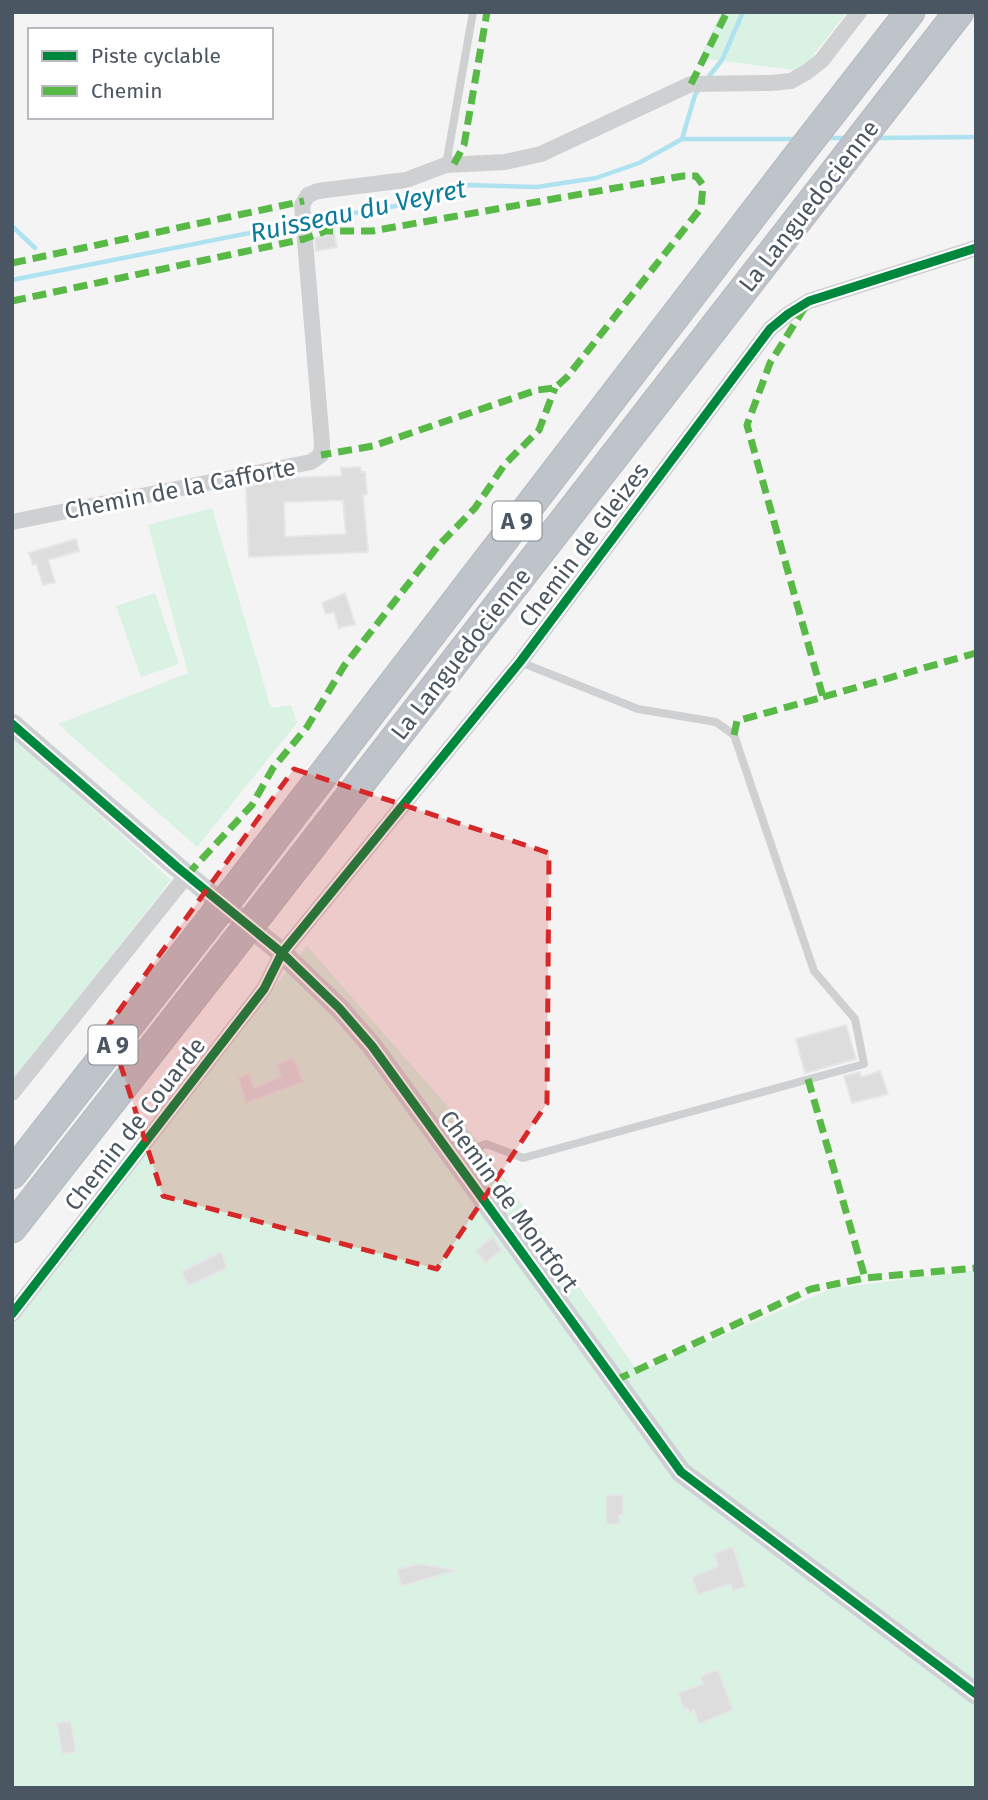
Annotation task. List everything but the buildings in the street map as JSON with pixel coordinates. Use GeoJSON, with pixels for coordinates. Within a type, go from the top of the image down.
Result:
{"type":"FeatureCollection","features":[{"type":"Feature","properties":{"kind":"highway","name":"La Languedocienne"},"geometry":{"type":"LineString","coordinates":[[12,1174],[234,891],[800,152],[911,12]]}},
{"type":"Feature","properties":{"kind":"highway","name":"La Languedocienne"},"geometry":{"type":"LineString","coordinates":[[12,1228],[959,12]]}},
{"type":"Feature","properties":{"kind":"street","name":"Chemin de la Cafforte"},"geometry":{"type":"LineString","coordinates":[[12,522],[311,462],[321,455],[321,427],[303,233],[302,205],[308,195],[318,191],[406,180],[446,165],[505,162],[541,154],[691,84],[791,81],[822,60],[859,12]]}},
{"type":"Feature","properties":{"kind":"street","name":"Chemin de Gleizes"},"geometry":{"type":"LineString","coordinates":[[282,953],[520,662],[770,329],[809,302],[976,248]]}},
{"type":"Feature","properties":{"kind":"street","name":"Chemin de Montfort"},"geometry":{"type":"LineString","coordinates":[[12,724],[282,953],[339,1008],[364,1037],[453,1157],[681,1472],[976,1694]]}},
{"type":"Feature","properties":{"kind":"street"},"geometry":{"type":"LineString","coordinates":[[12,1093],[187,875]]}},
{"type":"Feature","properties":{"kind":"street","name":"Chemin de Couarde"},"geometry":{"type":"LineString","coordinates":[[12,1314],[264,989],[282,953]]}},
{"type":"Feature","properties":{"kind":"lane"},"geometry":{"type":"LineString","coordinates":[[446,165],[473,12]]}},
{"type":"Feature","properties":{"kind":"lane"},"geometry":{"type":"LineString","coordinates":[[453,1157],[486,1144],[523,1158],[864,1064],[855,1019],[814,971],[734,735],[716,722],[638,709],[520,662]]}},
{"type":"Feature","properties":{"kind":"highlighted area"},"geometry":{"type":"Polygon","coordinates":[[[294,769],[549,853],[547,1103],[437,1269],[163,1196],[108,1026],[294,769]]]}},
{"type":"Feature","properties":{"kind":"green space"},"geometry":{"type":"Polygon","coordinates":[[[721,12],[847,12],[801,71],[700,58],[721,12]]]}},
{"type":"Feature","properties":{"kind":"green space"},"geometry":{"type":"Polygon","coordinates":[[[212,508],[271,708],[291,705],[297,723],[197,847],[58,724],[188,673],[148,525],[212,508]]]}},
{"type":"Feature","properties":{"kind":"green space"},"geometry":{"type":"Polygon","coordinates":[[[155,593],[179,664],[141,677],[116,606],[155,593]]]}},
{"type":"Feature","properties":{"kind":"green space"},"geometry":{"type":"Polygon","coordinates":[[[12,736],[171,880],[12,1082],[12,736]]]}},
{"type":"Feature","properties":{"kind":"green space"},"geometry":{"type":"Polygon","coordinates":[[[307,946],[479,1142],[638,1372],[830,1289],[976,1270],[976,1788],[12,1788],[12,1316],[307,946]]]}},
{"type":"Feature","properties":{"kind":"waterway","name":"Ruisseau du Veyret"},"geometry":{"type":"LineString","coordinates":[[706,80],[722,60],[743,12]]}},
{"type":"Feature","properties":{"kind":"waterway","name":"Ruisseau du Veyret"},"geometry":{"type":"LineString","coordinates":[[308,221],[419,202],[467,185],[537,187],[596,178],[639,163],[682,139],[695,95],[700,87]]}},
{"type":"Feature","properties":{"kind":"waterway"},"geometry":{"type":"LineString","coordinates":[[875,138],[976,137]]}},
{"type":"Feature","properties":{"kind":"waterway"},"geometry":{"type":"LineString","coordinates":[[826,138],[849,138]]}},
{"type":"Feature","properties":{"kind":"waterway"},"geometry":{"type":"LineString","coordinates":[[682,139],[796,139]]}},
{"type":"Feature","properties":{"kind":"waterway","name":"Ruisseau du Veyret"},"geometry":{"type":"LineString","coordinates":[[12,280],[300,223]]}},
{"type":"Feature","properties":{"kind":"waterway"},"geometry":{"type":"LineString","coordinates":[[12,226],[35,248]]}},
{"type":"Feature","properties":{"kind":"marked path"},"geometry":{"type":"LineString","coordinates":[[454,164],[464,145],[487,12]]}},
{"type":"Feature","properties":{"kind":"marked path"},"geometry":{"type":"LineString","coordinates":[[691,84],[727,12]]}},
{"type":"Feature","properties":{"kind":"marked path"},"geometry":{"type":"LineString","coordinates":[[12,301],[304,239],[326,231],[372,231],[683,176],[696,176],[703,185],[701,208],[567,377],[555,388],[537,390],[373,446],[321,455]]}},
{"type":"Feature","properties":{"kind":"marked path"},"geometry":{"type":"LineString","coordinates":[[12,263],[304,201]]}},
{"type":"Feature","properties":{"kind":"marked path"},"geometry":{"type":"LineString","coordinates":[[734,735],[737,721],[823,697],[747,425],[770,363],[805,307]]}},
{"type":"Feature","properties":{"kind":"marked path"},"geometry":{"type":"LineString","coordinates":[[187,875],[252,805],[273,768],[307,727],[344,666],[438,546],[475,508],[505,464],[539,430],[555,388]]}},
{"type":"Feature","properties":{"kind":"marked path"},"geometry":{"type":"LineString","coordinates":[[823,697],[976,653]]}},
{"type":"Feature","properties":{"kind":"marked path"},"geometry":{"type":"LineString","coordinates":[[808,1079],[865,1278],[976,1268]]}},
{"type":"Feature","properties":{"kind":"marked path"},"geometry":{"type":"LineString","coordinates":[[616,1380],[811,1289],[865,1278]]}},
{"type":"Feature","properties":{"kind":"cycle path"},"geometry":{"type":"LineString","coordinates":[[12,1314],[264,989],[282,953],[520,662],[770,329],[809,301],[976,248]]}},
{"type":"Feature","properties":{"kind":"cycle path"},"geometry":{"type":"LineString","coordinates":[[12,724],[177,867],[282,953],[339,1008],[372,1046],[681,1472],[976,1694]]}}]}
